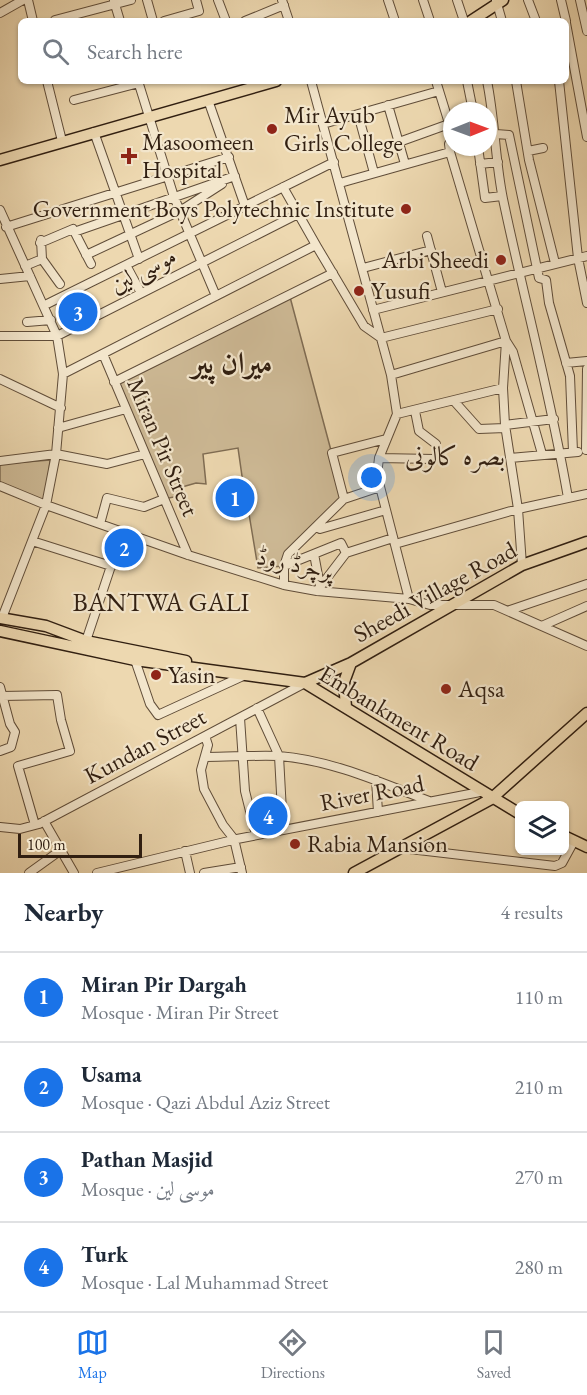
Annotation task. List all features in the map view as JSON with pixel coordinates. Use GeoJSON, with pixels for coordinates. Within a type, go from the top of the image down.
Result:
{"type":"FeatureCollection","features":[{"type":"Feature","properties":{"kind":"main road"},"geometry":{"type":"LineString","coordinates":[[475,18],[499,1]]}},
{"type":"Feature","properties":{"kind":"main road"},"geometry":{"type":"LineString","coordinates":[[0,159],[265,84]]}},
{"type":"Feature","properties":{"kind":"main road","name":"Sheedi Village Road"},"geometry":{"type":"LineString","coordinates":[[307,682],[351,663],[522,565],[587,542]]}},
{"type":"Feature","properties":{"kind":"main road","name":"Embankment Road"},"geometry":{"type":"LineString","coordinates":[[1,618],[46,626],[86,640],[231,670],[307,682],[491,799],[515,812]]}},
{"type":"Feature","properties":{"kind":"main road","name":"Embankment Road"},"geometry":{"type":"LineString","coordinates":[[0,631],[135,660],[243,676],[307,682]]}},
{"type":"Feature","properties":{"kind":"main road"},"geometry":{"type":"LineString","coordinates":[[346,707],[344,682],[351,663]]}},
{"type":"Feature","properties":{"kind":"main road"},"geometry":{"type":"LineString","coordinates":[[354,873],[491,799],[587,713]]}},
{"type":"Feature","properties":{"kind":"main road"},"geometry":{"type":"LineString","coordinates":[[569,838],[587,847]]}},
{"type":"Feature","properties":{"kind":"street"},"geometry":{"type":"LineString","coordinates":[[28,0],[32,18]]}},
{"type":"Feature","properties":{"kind":"street"},"geometry":{"type":"LineString","coordinates":[[62,18],[114,2],[131,0]]}},
{"type":"Feature","properties":{"kind":"street"},"geometry":{"type":"LineString","coordinates":[[147,0],[152,18]]}},
{"type":"Feature","properties":{"kind":"street"},"geometry":{"type":"LineString","coordinates":[[174,18],[199,11],[196,0]]}},
{"type":"Feature","properties":{"kind":"street"},"geometry":{"type":"LineString","coordinates":[[218,0],[225,18]]}},
{"type":"Feature","properties":{"kind":"street"},"geometry":{"type":"LineString","coordinates":[[388,0],[394,18]]}},
{"type":"Feature","properties":{"kind":"street"},"geometry":{"type":"LineString","coordinates":[[423,0],[429,18]]}},
{"type":"Feature","properties":{"kind":"street"},"geometry":{"type":"LineString","coordinates":[[457,0],[470,18]]}},
{"type":"Feature","properties":{"kind":"street"},"geometry":{"type":"LineString","coordinates":[[528,0],[535,18]]}},
{"type":"Feature","properties":{"kind":"street"},"geometry":{"type":"LineString","coordinates":[[561,0],[565,18]]}},
{"type":"Feature","properties":{"kind":"street"},"geometry":{"type":"LineString","coordinates":[[580,0],[587,31]]}},
{"type":"Feature","properties":{"kind":"street"},"geometry":{"type":"LineString","coordinates":[[0,13],[18,1]]}},
{"type":"Feature","properties":{"kind":"street"},"geometry":{"type":"LineString","coordinates":[[499,1],[502,18]]}},
{"type":"Feature","properties":{"kind":"street"},"geometry":{"type":"LineString","coordinates":[[114,2],[119,18]]}},
{"type":"Feature","properties":{"kind":"street"},"geometry":{"type":"LineString","coordinates":[[251,18],[283,3],[288,18]]}},
{"type":"Feature","properties":{"kind":"street"},"geometry":{"type":"LineString","coordinates":[[569,38],[587,137]]}},
{"type":"Feature","properties":{"kind":"street"},"geometry":{"type":"LineString","coordinates":[[48,84],[62,141]]}},
{"type":"Feature","properties":{"kind":"street"},"geometry":{"type":"LineString","coordinates":[[74,100],[131,84]]}},
{"type":"Feature","properties":{"kind":"street"},"geometry":{"type":"LineString","coordinates":[[139,84],[174,197],[216,296]]}},
{"type":"Feature","properties":{"kind":"street"},"geometry":{"type":"LineString","coordinates":[[312,84],[391,375],[396,414],[379,458],[377,475],[409,599]]}},
{"type":"Feature","properties":{"kind":"street"},"geometry":{"type":"LineString","coordinates":[[437,84],[443,103]]}},
{"type":"Feature","properties":{"kind":"street"},"geometry":{"type":"LineString","coordinates":[[468,84],[471,102]]}},
{"type":"Feature","properties":{"kind":"street"},"geometry":{"type":"LineString","coordinates":[[488,84],[491,102]]}},
{"type":"Feature","properties":{"kind":"street"},"geometry":{"type":"LineString","coordinates":[[517,84],[528,151],[555,263]]}},
{"type":"Feature","properties":{"kind":"street"},"geometry":{"type":"LineString","coordinates":[[559,84],[587,303]]}},
{"type":"Feature","properties":{"kind":"street"},"geometry":{"type":"LineString","coordinates":[[323,124],[439,91]]}},
{"type":"Feature","properties":{"kind":"street"},"geometry":{"type":"LineString","coordinates":[[208,100],[245,206]]}},
{"type":"Feature","properties":{"kind":"street"},"geometry":{"type":"LineString","coordinates":[[388,105],[405,164]]}},
{"type":"Feature","properties":{"kind":"street"},"geometry":{"type":"LineString","coordinates":[[358,114],[374,173]]}},
{"type":"Feature","properties":{"kind":"street"},"geometry":{"type":"LineString","coordinates":[[399,141],[443,130]]}},
{"type":"Feature","properties":{"kind":"street"},"geometry":{"type":"LineString","coordinates":[[94,132],[139,259]]}},
{"type":"Feature","properties":{"kind":"street"},"geometry":{"type":"LineString","coordinates":[[497,134],[509,135],[536,268],[539,278],[546,280],[549,303],[566,363],[570,380],[573,452]]}},
{"type":"Feature","properties":{"kind":"street"},"geometry":{"type":"LineString","coordinates":[[497,148],[502,196],[554,419],[568,498]]}},
{"type":"Feature","properties":{"kind":"street"},"geometry":{"type":"LineString","coordinates":[[528,151],[543,148]]}},
{"type":"Feature","properties":{"kind":"street"},"geometry":{"type":"LineString","coordinates":[[340,183],[443,154]]}},
{"type":"Feature","properties":{"kind":"street"},"geometry":{"type":"LineString","coordinates":[[451,156],[482,263],[490,280],[506,341],[503,388],[505,427],[518,509],[522,565]]}},
{"type":"Feature","properties":{"kind":"street"},"geometry":{"type":"LineString","coordinates":[[479,156],[485,198],[502,196]]}},
{"type":"Feature","properties":{"kind":"street"},"geometry":{"type":"LineString","coordinates":[[6,227],[229,157]]}},
{"type":"Feature","properties":{"kind":"street"},"geometry":{"type":"LineString","coordinates":[[45,306],[334,162]]}},
{"type":"Feature","properties":{"kind":"street"},"geometry":{"type":"LineString","coordinates":[[480,164],[498,162]]}},
{"type":"Feature","properties":{"kind":"street"},"geometry":{"type":"LineString","coordinates":[[74,232],[235,176]]}},
{"type":"Feature","properties":{"kind":"street"},"geometry":{"type":"LineString","coordinates":[[86,255],[180,211],[235,176]]}},
{"type":"Feature","properties":{"kind":"street"},"geometry":{"type":"LineString","coordinates":[[283,187],[364,326],[381,338],[498,309]]}},
{"type":"Feature","properties":{"kind":"street"},"geometry":{"type":"LineString","coordinates":[[0,210],[51,320],[57,336],[63,374],[56,454],[45,505],[1,618]]}},
{"type":"Feature","properties":{"kind":"street","name":"موسی لین"},"geometry":{"type":"LineString","coordinates":[[0,336],[57,336],[298,214]]}},
{"type":"Feature","properties":{"kind":"street"},"geometry":{"type":"LineString","coordinates":[[60,284],[42,260],[41,240],[73,229],[91,264]]}},
{"type":"Feature","properties":{"kind":"street"},"geometry":{"type":"LineString","coordinates":[[427,236],[442,292]]}},
{"type":"Feature","properties":{"kind":"street"},"geometry":{"type":"LineString","coordinates":[[63,374],[316,245]]}},
{"type":"Feature","properties":{"kind":"street"},"geometry":{"type":"LineString","coordinates":[[363,268],[431,250]]}},
{"type":"Feature","properties":{"kind":"street"},"geometry":{"type":"LineString","coordinates":[[373,310],[583,257]]}},
{"type":"Feature","properties":{"kind":"street"},"geometry":{"type":"LineString","coordinates":[[25,266],[42,260]]}},
{"type":"Feature","properties":{"kind":"street"},"geometry":{"type":"LineString","coordinates":[[126,265],[141,293]]}},
{"type":"Feature","properties":{"kind":"street"},"geometry":{"type":"LineString","coordinates":[[114,382],[333,273]]}},
{"type":"Feature","properties":{"kind":"street"},"geometry":{"type":"LineString","coordinates":[[0,279],[30,276]]}},
{"type":"Feature","properties":{"kind":"street"},"geometry":{"type":"LineString","coordinates":[[27,322],[51,320]]}},
{"type":"Feature","properties":{"kind":"street"},"geometry":{"type":"LineString","coordinates":[[391,375],[506,341]]}},
{"type":"Feature","properties":{"kind":"street"},"geometry":{"type":"LineString","coordinates":[[506,341],[513,352],[542,454]]}},
{"type":"Feature","properties":{"kind":"street","name":"Miran Pir Street"},"geometry":{"type":"LineString","coordinates":[[103,354],[188,555]]}},
{"type":"Feature","properties":{"kind":"street"},"geometry":{"type":"LineString","coordinates":[[566,363],[587,361]]}},
{"type":"Feature","properties":{"kind":"street"},"geometry":{"type":"LineString","coordinates":[[510,458],[586,450],[587,369]]}},
{"type":"Feature","properties":{"kind":"street"},"geometry":{"type":"LineString","coordinates":[[570,380],[586,378]]}},
{"type":"Feature","properties":{"kind":"street"},"geometry":{"type":"LineString","coordinates":[[0,379],[61,408]]}},
{"type":"Feature","properties":{"kind":"street"},"geometry":{"type":"LineString","coordinates":[[396,414],[503,388]]}},
{"type":"Feature","properties":{"kind":"street"},"geometry":{"type":"LineString","coordinates":[[453,401],[479,429],[554,419]]}},
{"type":"Feature","properties":{"kind":"street"},"geometry":{"type":"LineString","coordinates":[[58,428],[126,409]]}},
{"type":"Feature","properties":{"kind":"street"},"geometry":{"type":"LineString","coordinates":[[415,411],[419,432],[436,444]]}},
{"type":"Feature","properties":{"kind":"street"},"geometry":{"type":"LineString","coordinates":[[344,499],[332,453],[386,439]]}},
{"type":"Feature","properties":{"kind":"street"},"geometry":{"type":"LineString","coordinates":[[0,461],[56,454],[107,465],[145,454]]}},
{"type":"Feature","properties":{"kind":"street"},"geometry":{"type":"LineString","coordinates":[[379,458],[434,459]]}},
{"type":"Feature","properties":{"kind":"street","name":"پرچرڈ روڈ"},"geometry":{"type":"LineString","coordinates":[[0,486],[45,505],[188,555],[284,585],[409,599],[429,606],[494,605],[510,610],[587,646]]}},
{"type":"Feature","properties":{"kind":"street"},"geometry":{"type":"LineString","coordinates":[[284,585],[284,566],[288,554],[344,499],[380,487]]}},
{"type":"Feature","properties":{"kind":"street"},"geometry":{"type":"LineString","coordinates":[[318,589],[346,553],[518,509],[587,494]]}},
{"type":"Feature","properties":{"kind":"street"},"geometry":{"type":"LineString","coordinates":[[100,524],[107,498],[144,507],[164,500]]}},
{"type":"Feature","properties":{"kind":"street"},"geometry":{"type":"LineString","coordinates":[[316,527],[320,529],[386,510]]}},
{"type":"Feature","properties":{"kind":"street"},"geometry":{"type":"LineString","coordinates":[[32,541],[115,564],[86,640]]}},
{"type":"Feature","properties":{"kind":"street"},"geometry":{"type":"LineString","coordinates":[[284,566],[341,543],[346,553]]}},
{"type":"Feature","properties":{"kind":"street"},"geometry":{"type":"LineString","coordinates":[[314,554],[318,589]]}},
{"type":"Feature","properties":{"kind":"street"},"geometry":{"type":"LineString","coordinates":[[510,610],[587,584]]}},
{"type":"Feature","properties":{"kind":"street"},"geometry":{"type":"LineString","coordinates":[[544,625],[587,606]]}},
{"type":"Feature","properties":{"kind":"street"},"geometry":{"type":"LineString","coordinates":[[135,660],[150,704],[158,715],[243,676]]}},
{"type":"Feature","properties":{"kind":"street","name":"Kundan Street"},"geometry":{"type":"LineString","coordinates":[[0,827],[20,829],[44,822],[307,682]]}},
{"type":"Feature","properties":{"kind":"street"},"geometry":{"type":"LineString","coordinates":[[0,751],[11,747],[15,732],[10,724],[1,691],[57,695],[70,751],[18,766],[35,825]]}},
{"type":"Feature","properties":{"kind":"street"},"geometry":{"type":"LineString","coordinates":[[257,708],[279,756],[284,830]]}},
{"type":"Feature","properties":{"kind":"street"},"geometry":{"type":"LineString","coordinates":[[240,718],[245,791],[256,835]]}},
{"type":"Feature","properties":{"kind":"street"},"geometry":{"type":"LineString","coordinates":[[204,873],[241,870],[234,839],[223,825],[204,789],[201,770],[208,745],[205,736]]}},
{"type":"Feature","properties":{"kind":"street"},"geometry":{"type":"LineString","coordinates":[[206,756],[243,758],[279,756],[313,762],[376,780],[430,801]]}},
{"type":"Feature","properties":{"kind":"street"},"geometry":{"type":"LineString","coordinates":[[376,780],[378,812]]}},
{"type":"Feature","properties":{"kind":"street","name":"River Road"},"geometry":{"type":"LineString","coordinates":[[97,873],[116,871],[234,839],[480,792]]}},
{"type":"Feature","properties":{"kind":"street"},"geometry":{"type":"LineString","coordinates":[[44,822],[74,873]]}},
{"type":"Feature","properties":{"kind":"street"},"geometry":{"type":"LineString","coordinates":[[401,849],[555,866],[562,863],[564,855]]}},
{"type":"Feature","properties":{"kind":"street"},"geometry":{"type":"LineString","coordinates":[[29,873],[61,850]]}},
{"type":"Feature","properties":{"kind":"street"},"geometry":{"type":"LineString","coordinates":[[185,851],[190,873]]}},
{"type":"Feature","properties":{"kind":"shaded area"},"geometry":{"type":"Polygon","coordinates":[[[290,297],[344,499],[288,554],[284,566],[258,568],[249,514],[250,491],[244,490],[238,448],[203,454],[206,484],[196,483],[182,487],[184,495],[164,499],[114,382],[290,297]]]}},
{"type":"Feature","properties":{"kind":"shaded area"},"geometry":{"type":"Polygon","coordinates":[[[50,460],[46,505],[0,486],[0,464],[50,460]]]}},
{"type":"Feature","properties":{"kind":"place","name":"Mir Ayub Girls College"},"geometry":{"type":"Point","coordinates":[272,129]}},
{"type":"Feature","properties":{"kind":"place","name":"Masoomeen Hospital"},"geometry":{"type":"Point","coordinates":[129,156]}},
{"type":"Feature","properties":{"kind":"place","name":"Government Boys Polytechnic Institute"},"geometry":{"type":"Point","coordinates":[406,209]}},
{"type":"Feature","properties":{"kind":"place","name":"Arbi Sheedi"},"geometry":{"type":"Point","coordinates":[501,260]}},
{"type":"Feature","properties":{"kind":"place","name":"Yusufi"},"geometry":{"type":"Point","coordinates":[359,291]}},
{"type":"Feature","properties":{"kind":"place","name":"Pathan Masjid"},"geometry":{"type":"Point","coordinates":[78,312]}},
{"type":"Feature","properties":{"kind":"place","name":"Miran Pir Dargah"},"geometry":{"type":"Point","coordinates":[235,498]}},
{"type":"Feature","properties":{"kind":"place","name":"Usama"},"geometry":{"type":"Point","coordinates":[124,548]}},
{"type":"Feature","properties":{"kind":"place","name":"Yasin"},"geometry":{"type":"Point","coordinates":[156,675]}},
{"type":"Feature","properties":{"kind":"place","name":"Aqsa"},"geometry":{"type":"Point","coordinates":[446,689]}},
{"type":"Feature","properties":{"kind":"place","name":"Turk"},"geometry":{"type":"Point","coordinates":[268,816]}},
{"type":"Feature","properties":{"kind":"place","name":"Rabia Mansion"},"geometry":{"type":"Point","coordinates":[295,844]}},
{"type":"Feature","properties":{"kind":"district","name":"میران پیر"},"geometry":{"type":"Point","coordinates":[232,363]}},
{"type":"Feature","properties":{"kind":"district","name":"بصرہ کالونی"},"geometry":{"type":"Point","coordinates":[455,456]}},
{"type":"Feature","properties":{"kind":"district","name":"BANTWA GALI"},"geometry":{"type":"Point","coordinates":[161,602]}}]}
